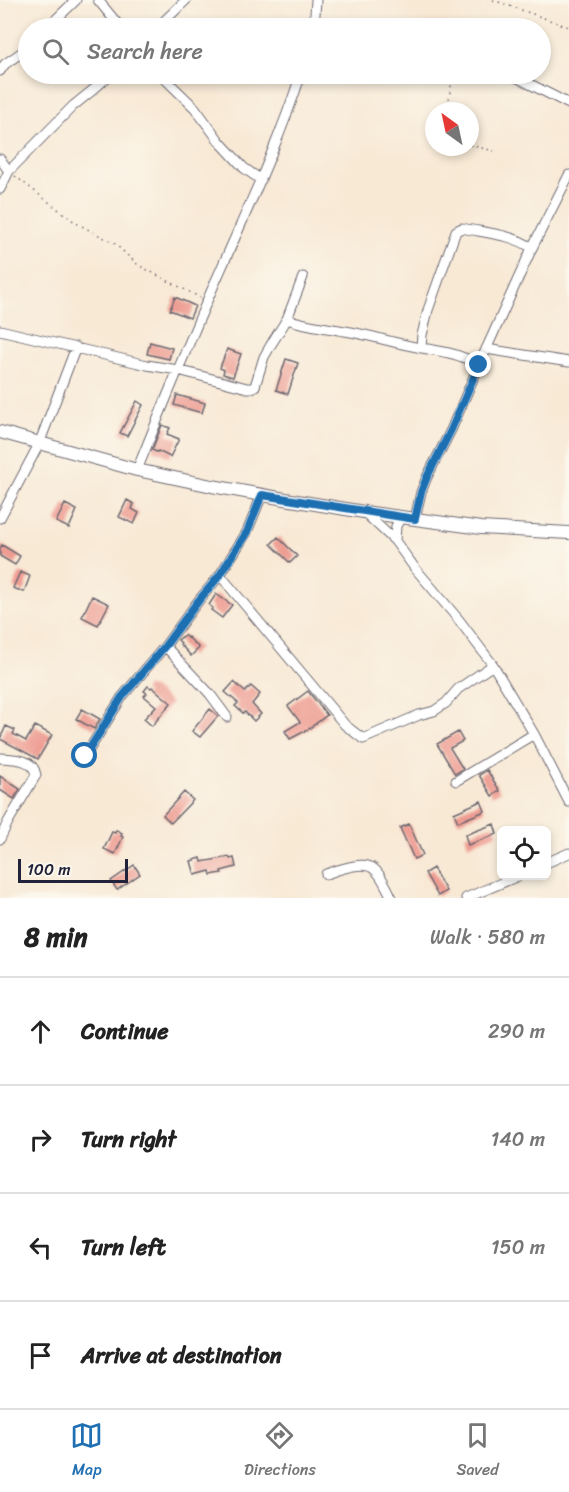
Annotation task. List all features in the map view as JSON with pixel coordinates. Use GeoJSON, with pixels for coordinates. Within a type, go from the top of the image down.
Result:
{"type":"FeatureCollection","features":[{"type":"Feature","properties":{"kind":"main road"},"geometry":{"type":"LineString","coordinates":[[0,432],[137,470],[262,495],[481,528],[569,533]]}},
{"type":"Feature","properties":{"kind":"street"},"geometry":{"type":"LineString","coordinates":[[57,18],[76,0]]}},
{"type":"Feature","properties":{"kind":"street"},"geometry":{"type":"LineString","coordinates":[[98,0],[113,18]]}},
{"type":"Feature","properties":{"kind":"street"},"geometry":{"type":"LineString","coordinates":[[167,18],[186,0]]}},
{"type":"Feature","properties":{"kind":"street"},"geometry":{"type":"LineString","coordinates":[[315,18],[316,0]]}},
{"type":"Feature","properties":{"kind":"street"},"geometry":{"type":"LineString","coordinates":[[0,70],[18,55]]}},
{"type":"Feature","properties":{"kind":"street"},"geometry":{"type":"LineString","coordinates":[[0,189],[9,171],[73,106],[100,84]]}},
{"type":"Feature","properties":{"kind":"street"},"geometry":{"type":"LineString","coordinates":[[170,84],[195,108],[220,142],[244,168],[261,180]]}},
{"type":"Feature","properties":{"kind":"street"},"geometry":{"type":"LineString","coordinates":[[137,470],[207,301],[261,180],[298,84]]}},
{"type":"Feature","properties":{"kind":"street"},"geometry":{"type":"LineString","coordinates":[[530,84],[569,104]]}},
{"type":"Feature","properties":{"kind":"street"},"geometry":{"type":"LineString","coordinates":[[0,159],[9,171]]}},
{"type":"Feature","properties":{"kind":"street"},"geometry":{"type":"LineString","coordinates":[[415,519],[427,477],[451,430],[532,248],[566,189],[569,175]]}},
{"type":"Feature","properties":{"kind":"street"},"geometry":{"type":"LineString","coordinates":[[421,348],[428,309],[456,231],[462,228],[512,238],[532,248]]}},
{"type":"Feature","properties":{"kind":"street"},"geometry":{"type":"LineString","coordinates":[[0,330],[252,388],[255,386],[264,357],[287,319],[303,277]]}},
{"type":"Feature","properties":{"kind":"street"},"geometry":{"type":"LineString","coordinates":[[287,319],[303,325],[447,351],[479,365]]}},
{"type":"Feature","properties":{"kind":"street"},"geometry":{"type":"LineString","coordinates":[[0,518],[39,444],[76,347]]}},
{"type":"Feature","properties":{"kind":"street"},"geometry":{"type":"LineString","coordinates":[[486,349],[569,362]]}},
{"type":"Feature","properties":{"kind":"street"},"geometry":{"type":"LineString","coordinates":[[85,756],[122,697],[220,575],[247,532],[262,495]]}},
{"type":"Feature","properties":{"kind":"street"},"geometry":{"type":"LineString","coordinates":[[364,512],[395,541],[493,664],[534,734],[569,802]]}},
{"type":"Feature","properties":{"kind":"street"},"geometry":{"type":"LineString","coordinates":[[395,541],[396,526],[401,517]]}},
{"type":"Feature","properties":{"kind":"street"},"geometry":{"type":"LineString","coordinates":[[220,575],[345,725],[363,739],[434,711],[446,703],[458,689],[493,664]]}},
{"type":"Feature","properties":{"kind":"street"},"geometry":{"type":"LineString","coordinates":[[165,646],[210,694],[227,717]]}},
{"type":"Feature","properties":{"kind":"street"},"geometry":{"type":"LineString","coordinates":[[456,781],[534,734]]}},
{"type":"Feature","properties":{"kind":"street"},"geometry":{"type":"LineString","coordinates":[[0,758],[28,763],[35,770],[36,775],[0,839]]}},
{"type":"Feature","properties":{"kind":"street"},"geometry":{"type":"LineString","coordinates":[[551,861],[569,854]]}},
{"type":"Feature","properties":{"kind":"street"},"geometry":{"type":"LineString","coordinates":[[326,874],[353,866],[367,866],[374,869],[392,898]]}},
{"type":"Feature","properties":{"kind":"street"},"geometry":{"type":"LineString","coordinates":[[466,898],[509,880]]}},
{"type":"Feature","properties":{"kind":"path"},"geometry":{"type":"LineString","coordinates":[[493,0],[544,18]]}},
{"type":"Feature","properties":{"kind":"path"},"geometry":{"type":"LineString","coordinates":[[551,21],[569,27]]}},
{"type":"Feature","properties":{"kind":"path"},"geometry":{"type":"LineString","coordinates":[[449,102],[451,84]]}},
{"type":"Feature","properties":{"kind":"path"},"geometry":{"type":"LineString","coordinates":[[479,147],[494,151]]}},
{"type":"Feature","properties":{"kind":"path"},"geometry":{"type":"LineString","coordinates":[[9,171],[76,223],[114,243],[138,265],[207,301]]}},
{"type":"Feature","properties":{"kind":"building"},"geometry":{"type":"Polygon","coordinates":[[[175,297],[195,306],[190,318],[170,310],[175,297]]]}},
{"type":"Feature","properties":{"kind":"building"},"geometry":{"type":"Polygon","coordinates":[[[150,342],[172,348],[169,359],[147,354],[150,342]]]}},
{"type":"Feature","properties":{"kind":"building"},"geometry":{"type":"Polygon","coordinates":[[[227,349],[241,354],[233,377],[223,374],[224,370],[220,368],[227,349]]]}},
{"type":"Feature","properties":{"kind":"building"},"geometry":{"type":"Polygon","coordinates":[[[286,359],[298,363],[288,394],[276,390],[286,359]]]}},
{"type":"Feature","properties":{"kind":"building"},"geometry":{"type":"Polygon","coordinates":[[[177,395],[205,403],[202,413],[174,405],[177,395]]]}},
{"type":"Feature","properties":{"kind":"building"},"geometry":{"type":"Polygon","coordinates":[[[137,401],[143,405],[127,436],[120,433],[137,401]]]}},
{"type":"Feature","properties":{"kind":"building"},"geometry":{"type":"Polygon","coordinates":[[[162,425],[170,428],[167,434],[179,439],[170,457],[152,450],[162,425]]]}},
{"type":"Feature","properties":{"kind":"building"},"geometry":{"type":"Polygon","coordinates":[[[127,500],[134,504],[132,509],[139,513],[134,524],[119,517],[127,500]]]}},
{"type":"Feature","properties":{"kind":"building"},"geometry":{"type":"Polygon","coordinates":[[[65,504],[77,510],[69,528],[56,522],[65,504]]]}},
{"type":"Feature","properties":{"kind":"building"},"geometry":{"type":"Polygon","coordinates":[[[278,537],[297,556],[290,563],[271,544],[278,537]]]}},
{"type":"Feature","properties":{"kind":"building"},"geometry":{"type":"Polygon","coordinates":[[[2,545],[20,556],[15,565],[0,556],[2,545]]]}},
{"type":"Feature","properties":{"kind":"building"},"geometry":{"type":"Polygon","coordinates":[[[20,572],[30,576],[24,592],[13,588],[20,572]]]}},
{"type":"Feature","properties":{"kind":"building"},"geometry":{"type":"Polygon","coordinates":[[[216,594],[232,605],[222,618],[211,610],[213,608],[209,605],[216,594]]]}},
{"type":"Feature","properties":{"kind":"building"},"geometry":{"type":"Polygon","coordinates":[[[92,596],[109,604],[98,625],[82,617],[92,596]]]}},
{"type":"Feature","properties":{"kind":"building"},"geometry":{"type":"Polygon","coordinates":[[[184,635],[199,648],[191,656],[178,640],[184,635]]]}},
{"type":"Feature","properties":{"kind":"building"},"geometry":{"type":"Polygon","coordinates":[[[234,682],[245,692],[251,686],[260,694],[252,704],[261,714],[254,721],[235,706],[238,703],[225,692],[234,682]]]}},
{"type":"Feature","properties":{"kind":"building"},"geometry":{"type":"Polygon","coordinates":[[[148,686],[171,703],[152,726],[144,719],[156,706],[144,696],[147,693],[144,691],[148,686]]]}},
{"type":"Feature","properties":{"kind":"building"},"geometry":{"type":"Polygon","coordinates":[[[308,691],[327,715],[290,739],[285,731],[300,722],[288,706],[308,691]]]}},
{"type":"Feature","properties":{"kind":"building"},"geometry":{"type":"Polygon","coordinates":[[[82,709],[100,719],[94,729],[76,719],[82,709]]]}},
{"type":"Feature","properties":{"kind":"building"},"geometry":{"type":"Polygon","coordinates":[[[210,709],[218,716],[200,737],[192,731],[210,709]]]}},
{"type":"Feature","properties":{"kind":"building"},"geometry":{"type":"Polygon","coordinates":[[[6,726],[15,730],[13,734],[26,741],[35,726],[52,735],[38,759],[0,739],[6,726]]]}},
{"type":"Feature","properties":{"kind":"building"},"geometry":{"type":"Polygon","coordinates":[[[458,732],[463,741],[450,748],[463,769],[455,774],[437,744],[458,732]]]}},
{"type":"Feature","properties":{"kind":"building"},"geometry":{"type":"Polygon","coordinates":[[[487,770],[500,791],[492,796],[479,775],[487,770]]]}},
{"type":"Feature","properties":{"kind":"building"},"geometry":{"type":"Polygon","coordinates":[[[0,776],[20,789],[14,799],[0,790],[0,776]]]}},
{"type":"Feature","properties":{"kind":"building"},"geometry":{"type":"Polygon","coordinates":[[[184,792],[193,800],[171,823],[163,815],[184,792]]]}},
{"type":"Feature","properties":{"kind":"building"},"geometry":{"type":"Polygon","coordinates":[[[481,801],[485,811],[458,822],[454,813],[481,801]]]}},
{"type":"Feature","properties":{"kind":"building"},"geometry":{"type":"Polygon","coordinates":[[[409,824],[423,855],[414,859],[400,828],[409,824]]]}},
{"type":"Feature","properties":{"kind":"building"},"geometry":{"type":"Polygon","coordinates":[[[494,824],[497,834],[468,845],[465,835],[494,824]]]}},
{"type":"Feature","properties":{"kind":"building"},"geometry":{"type":"Polygon","coordinates":[[[116,830],[122,833],[123,837],[115,854],[104,849],[112,832],[115,833],[116,830]]]}},
{"type":"Feature","properties":{"kind":"building"},"geometry":{"type":"Polygon","coordinates":[[[201,858],[202,862],[234,858],[236,867],[221,871],[222,873],[211,875],[210,871],[195,875],[191,861],[201,858]]]}},
{"type":"Feature","properties":{"kind":"building"},"geometry":{"type":"Polygon","coordinates":[[[134,865],[140,874],[117,890],[111,881],[134,865]]]}},
{"type":"Feature","properties":{"kind":"building"},"geometry":{"type":"Polygon","coordinates":[[[433,868],[446,891],[438,896],[425,873],[433,868]]]}},
{"type":"Feature","properties":{"kind":"route"},"geometry":{"type":"LineString","coordinates":[[85,756],[122,697],[220,575],[247,532],[262,495],[415,519],[427,477],[451,430],[479,365]]}}]}
